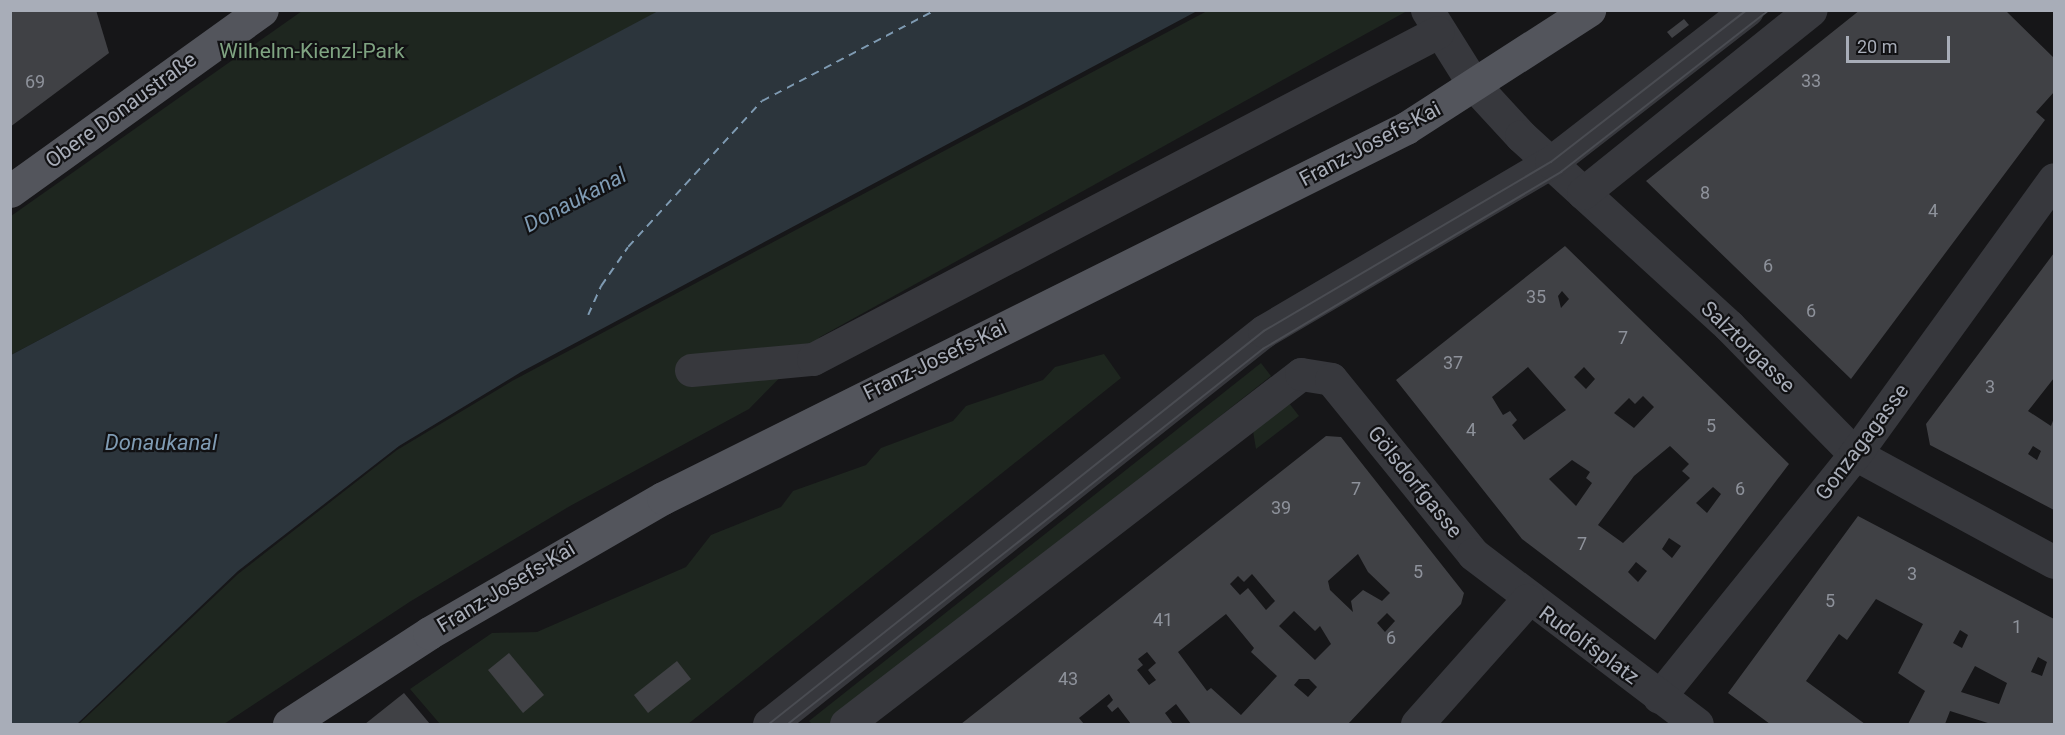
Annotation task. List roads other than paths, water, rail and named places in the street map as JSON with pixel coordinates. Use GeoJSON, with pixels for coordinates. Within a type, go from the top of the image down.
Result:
{"type":"FeatureCollection","features":[{"type":"Feature","properties":{"kind":"main road","name":"Obere Donaustraße"},"geometry":{"type":"LineString","coordinates":[[10,191],[262,10]]}},
{"type":"Feature","properties":{"kind":"main road","name":"Franz-Josefs-Kai"},"geometry":{"type":"LineString","coordinates":[[289,724],[429,633],[663,498],[1406,128],[1589,10]]}},
{"type":"Feature","properties":{"kind":"street"},"geometry":{"type":"LineString","coordinates":[[769,724],[1264,331],[1551,162],[1747,10]]}},
{"type":"Feature","properties":{"kind":"street"},"geometry":{"type":"LineString","coordinates":[[1583,193],[1811,10]]}},
{"type":"Feature","properties":{"kind":"street","name":"Salztorgasse"},"geometry":{"type":"LineString","coordinates":[[1432,21],[1474,85],[1583,193],[1729,326],[1855,454],[2055,562]]}},
{"type":"Feature","properties":{"kind":"street"},"geometry":{"type":"LineString","coordinates":[[691,370],[813,359],[1432,21]]}},
{"type":"Feature","properties":{"kind":"street","name":"Gonzagagasse"},"geometry":{"type":"LineString","coordinates":[[1659,697],[1855,454],[2055,179]]}},
{"type":"Feature","properties":{"kind":"street","name":"Gölsdorfgasse"},"geometry":{"type":"LineString","coordinates":[[846,724],[1301,374],[1331,379],[1473,554],[1527,600]]}},
{"type":"Feature","properties":{"kind":"street","name":"Rudolfsplatz"},"geometry":{"type":"LineString","coordinates":[[1417,724],[1527,600],[1697,724]]}},
{"type":"Feature","properties":{"kind":"water","name":"Donaukanal"},"geometry":{"type":"Polygon","coordinates":[[[660,10],[1197,11],[521,372],[399,446],[238,571],[77,724],[11,724],[11,355],[660,10]]]}},
{"type":"Feature","properties":{"kind":"tram line"},"geometry":{"type":"LineString","coordinates":[[769,724],[1264,331],[1551,162],[1747,10]]}},
{"type":"Feature","properties":{"kind":"tram line"},"geometry":{"type":"LineString","coordinates":[[788,724],[1263,349],[1561,172],[1769,10]]}},
{"type":"Feature","properties":{"kind":"park label","name":"Wilhelm-Kienzl-Park"},"geometry":{"type":"Point","coordinates":[312,51]}}]}
